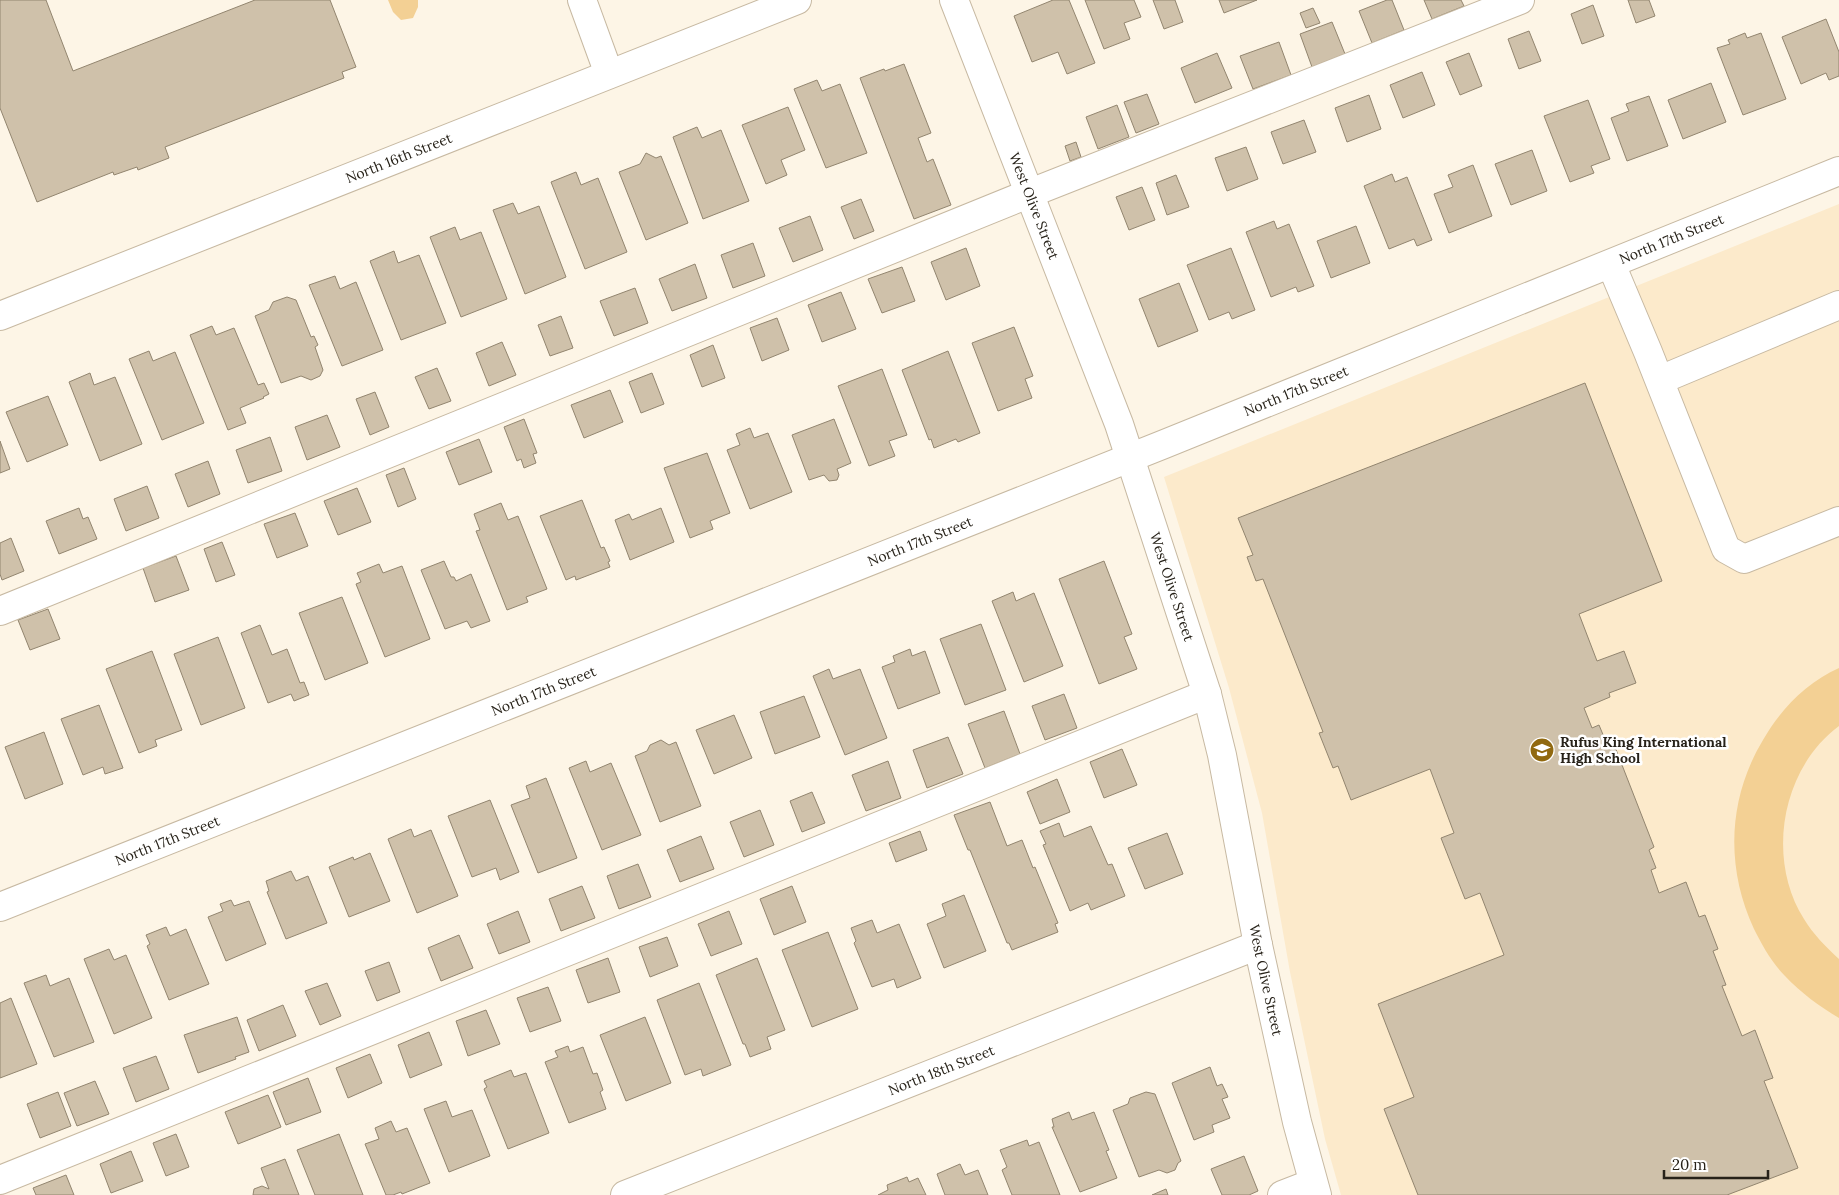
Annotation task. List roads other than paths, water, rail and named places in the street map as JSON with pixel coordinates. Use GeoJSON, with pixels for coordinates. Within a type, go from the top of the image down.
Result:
{"type":"FeatureCollection","features":[{"type":"Feature","properties":{"kind":"street"},"geometry":{"type":"LineString","coordinates":[[582,0],[609,74]]}},
{"type":"Feature","properties":{"kind":"street","name":"North 16th Street"},"geometry":{"type":"LineString","coordinates":[[0,316],[797,0]]}},
{"type":"Feature","properties":{"kind":"street","name":"West Olive Street"},"geometry":{"type":"LineString","coordinates":[[954,0],[1131,458],[1207,694],[1222,755],[1258,945],[1296,1122],[1315,1189]]}},
{"type":"Feature","properties":{"kind":"street"},"geometry":{"type":"LineString","coordinates":[[0,611],[1028,194],[1520,0]]}},
{"type":"Feature","properties":{"kind":"street","name":"North 17th Street"},"geometry":{"type":"LineString","coordinates":[[0,907],[1131,458],[1839,171]]}},
{"type":"Feature","properties":{"kind":"street"},"geometry":{"type":"LineString","coordinates":[[1611,264],[1660,380],[1726,549],[1744,559],[1839,521]]}},
{"type":"Feature","properties":{"kind":"street"},"geometry":{"type":"LineString","coordinates":[[1660,380],[1839,305]]}},
{"type":"Feature","properties":{"kind":"street"},"geometry":{"type":"LineString","coordinates":[[0,1180],[1207,694]]}},
{"type":"Feature","properties":{"kind":"street","name":"North 18th Street"},"geometry":{"type":"LineString","coordinates":[[625,1195],[1258,945]]}},
{"type":"Feature","properties":{"kind":"street"},"geometry":{"type":"LineString","coordinates":[[1282,1195],[1315,1189]]}},
{"type":"Feature","properties":{"kind":"place","name":"Rufus King International High School"},"geometry":{"type":"Point","coordinates":[1542,750]}}]}
